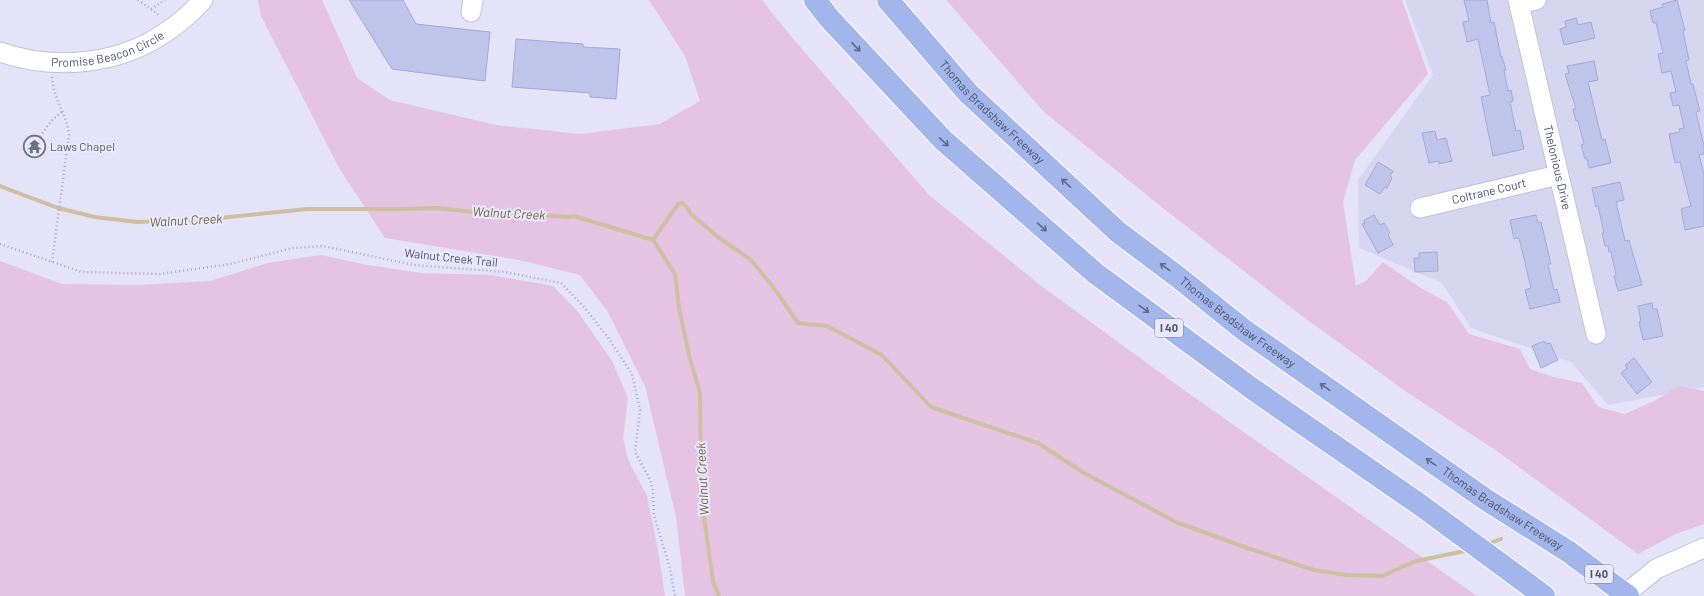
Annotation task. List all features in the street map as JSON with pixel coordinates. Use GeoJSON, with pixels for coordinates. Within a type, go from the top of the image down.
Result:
{"type":"FeatureCollection","features":[{"type":"Feature","properties":{"kind":"highway","name":"I 40"},"geometry":{"type":"LineString","coordinates":[[814,0],[942,140],[1095,273],[1254,390],[1419,504],[1544,596]]}},
{"type":"Feature","properties":{"kind":"highway","name":"Thomas Bradshaw Freeway"},"geometry":{"type":"LineString","coordinates":[[888,0],[968,93],[1118,232],[1178,276],[1244,330],[1485,499],[1569,552],[1628,596]]}},
{"type":"Feature","properties":{"kind":"highway"},"geometry":{"type":"LineString","coordinates":[[895,0],[915,32]]}},
{"type":"Feature","properties":{"kind":"street","name":"Promise Beacon Circle"},"geometry":{"type":"LineString","coordinates":[[0,52],[37,62],[63,63],[95,60],[132,49],[166,32],[191,12],[203,0]]}},
{"type":"Feature","properties":{"kind":"street","name":"Thelonious Drive"},"geometry":{"type":"LineString","coordinates":[[1524,1],[1558,175],[1596,334]]}},
{"type":"Feature","properties":{"kind":"street","name":"Coltrane Court"},"geometry":{"type":"LineString","coordinates":[[1420,208],[1558,175]]}},
{"type":"Feature","properties":{"kind":"street"},"geometry":{"type":"LineString","coordinates":[[1623,596],[1656,569],[1704,548]]}},
{"type":"Feature","properties":{"kind":"path"},"geometry":{"type":"LineString","coordinates":[[138,0],[160,15]]}},
{"type":"Feature","properties":{"kind":"path"},"geometry":{"type":"LineString","coordinates":[[151,9],[165,0]]}},
{"type":"Feature","properties":{"kind":"path"},"geometry":{"type":"LineString","coordinates":[[52,75],[54,94],[66,120],[69,135],[52,262]]}},
{"type":"Feature","properties":{"kind":"path"},"geometry":{"type":"LineString","coordinates":[[34,147],[45,128],[62,112]]}},
{"type":"Feature","properties":{"kind":"path","name":"Walnut Creek Trail"},"geometry":{"type":"LineString","coordinates":[[0,244],[82,272],[160,274],[230,264],[293,248],[323,246],[414,265],[504,272],[561,282],[584,307],[607,336],[632,374],[640,410],[635,452],[651,482],[654,515],[670,569],[675,596]]}},
{"type":"Feature","properties":{"kind":"shaded area"},"geometry":{"type":"Polygon","coordinates":[[[258,0],[322,0],[357,78],[390,100],[496,125],[580,134],[660,124],[700,101],[685,56],[649,0],[762,0],[789,34],[929,195],[1040,285],[1181,388],[1477,596],[685,596],[676,517],[645,386],[608,312],[580,275],[519,260],[385,238],[339,168],[261,16],[258,0]]]}},
{"type":"Feature","properties":{"kind":"shaded area"},"geometry":{"type":"Polygon","coordinates":[[[946,0],[1402,0],[1428,74],[1355,160],[1343,202],[1356,286],[1367,280],[1383,262],[1419,287],[1447,302],[1469,334],[1520,349],[1530,369],[1553,377],[1582,383],[1598,407],[1625,414],[1656,400],[1679,386],[1704,391],[1704,524],[1676,534],[1638,554],[1497,451],[1408,393],[1298,313],[1159,205],[1044,112],[946,0]]]}},
{"type":"Feature","properties":{"kind":"shaded area"},"geometry":{"type":"Polygon","coordinates":[[[1405,0],[1704,0],[1704,387],[1608,405],[1571,362],[1471,328],[1442,283],[1359,248],[1358,180],[1433,75],[1405,0]]]}},
{"type":"Feature","properties":{"kind":"shaded area"},"geometry":{"type":"Polygon","coordinates":[[[321,255],[367,265],[422,273],[491,275],[553,286],[578,312],[612,361],[628,398],[623,438],[629,462],[647,496],[658,550],[665,596],[0,596],[0,261],[62,284],[139,285],[210,281],[268,263],[321,255]]]}},
{"type":"Feature","properties":{"kind":"building"},"geometry":{"type":"Polygon","coordinates":[[[349,0],[403,0],[416,24],[490,32],[485,81],[392,69],[349,0]]]}},
{"type":"Feature","properties":{"kind":"building"},"geometry":{"type":"Polygon","coordinates":[[[1464,0],[1487,0],[1491,23],[1494,22],[1501,57],[1502,56],[1506,70],[1504,70],[1508,91],[1511,90],[1513,101],[1510,102],[1516,131],[1520,130],[1524,149],[1493,156],[1481,97],[1490,95],[1478,39],[1467,42],[1463,22],[1469,21],[1464,0]]]}},
{"type":"Feature","properties":{"kind":"building"},"geometry":{"type":"Polygon","coordinates":[[[1677,0],[1685,30],[1683,31],[1689,60],[1686,61],[1691,84],[1693,84],[1700,111],[1696,112],[1704,146],[1704,154],[1699,155],[1704,174],[1704,226],[1685,230],[1681,209],[1691,206],[1680,162],[1675,163],[1669,134],[1680,132],[1679,129],[1684,128],[1679,105],[1673,106],[1670,93],[1676,92],[1671,71],[1662,73],[1658,54],[1663,53],[1656,23],[1653,23],[1650,11],[1663,7],[1662,4],[1677,0]]]}},
{"type":"Feature","properties":{"kind":"building"},"geometry":{"type":"Polygon","coordinates":[[[1576,18],[1578,25],[1591,22],[1595,38],[1564,45],[1560,29],[1566,27],[1565,21],[1576,18]]]}},
{"type":"Feature","properties":{"kind":"building"},"geometry":{"type":"Polygon","coordinates":[[[516,39],[583,44],[583,47],[620,49],[616,99],[590,97],[590,93],[512,87],[516,39]]]}},
{"type":"Feature","properties":{"kind":"building"},"geometry":{"type":"Polygon","coordinates":[[[1594,61],[1598,80],[1588,82],[1602,140],[1605,139],[1611,163],[1589,168],[1581,145],[1584,144],[1578,121],[1576,121],[1573,109],[1576,109],[1565,74],[1569,73],[1567,66],[1594,61]]]}},
{"type":"Feature","properties":{"kind":"building"},"geometry":{"type":"Polygon","coordinates":[[[1435,131],[1437,140],[1446,138],[1452,161],[1439,164],[1439,161],[1429,163],[1422,133],[1435,131]]]}},
{"type":"Feature","properties":{"kind":"building"},"geometry":{"type":"Polygon","coordinates":[[[1378,162],[1393,171],[1390,176],[1392,178],[1387,188],[1385,187],[1380,194],[1365,185],[1378,162]]]}},
{"type":"Feature","properties":{"kind":"building"},"geometry":{"type":"Polygon","coordinates":[[[1620,182],[1624,200],[1616,202],[1625,241],[1629,240],[1642,285],[1618,291],[1614,276],[1616,275],[1611,252],[1609,252],[1608,246],[1605,246],[1602,233],[1604,233],[1598,206],[1596,207],[1592,188],[1620,182]]]}},
{"type":"Feature","properties":{"kind":"building"},"geometry":{"type":"Polygon","coordinates":[[[1374,215],[1380,225],[1384,223],[1390,233],[1388,235],[1393,245],[1378,253],[1362,224],[1365,223],[1364,220],[1374,215]]]}},
{"type":"Feature","properties":{"kind":"building"},"geometry":{"type":"Polygon","coordinates":[[[1536,215],[1538,223],[1541,222],[1551,264],[1548,264],[1554,290],[1557,289],[1560,302],[1530,309],[1525,290],[1531,288],[1519,238],[1514,239],[1510,220],[1536,215]]]}},
{"type":"Feature","properties":{"kind":"building"},"geometry":{"type":"Polygon","coordinates":[[[1437,252],[1438,271],[1415,272],[1414,258],[1419,258],[1419,253],[1437,252]]]}},
{"type":"Feature","properties":{"kind":"building"},"geometry":{"type":"Polygon","coordinates":[[[1652,303],[1653,309],[1657,309],[1663,336],[1643,340],[1639,322],[1641,321],[1638,306],[1652,303]]]}},
{"type":"Feature","properties":{"kind":"building"},"geometry":{"type":"Polygon","coordinates":[[[1544,341],[1546,344],[1550,343],[1558,360],[1541,368],[1532,346],[1544,341]]]}},
{"type":"Feature","properties":{"kind":"building"},"geometry":{"type":"Polygon","coordinates":[[[1634,358],[1652,382],[1637,394],[1621,373],[1627,368],[1625,365],[1634,358]]]}},
{"type":"Feature","properties":{"kind":"waterway","name":"Walnut Creek"},"geometry":{"type":"LineString","coordinates":[[0,186],[58,208],[95,217],[137,222],[200,220],[307,209],[436,208],[493,214],[512,213],[569,217],[574,216],[653,240],[675,274],[679,308],[689,355],[700,393],[701,496],[713,581],[719,596]]}},
{"type":"Feature","properties":{"kind":"waterway"},"geometry":{"type":"LineString","coordinates":[[653,240],[678,204],[682,203],[691,214],[718,237],[751,260],[774,288],[798,323],[827,326],[882,355],[931,407],[1038,443],[1084,473],[1176,522],[1314,570],[1346,575],[1382,576],[1416,561],[1470,550]]}},
{"type":"Feature","properties":{"kind":"waterway"},"geometry":{"type":"LineString","coordinates":[[1485,545],[1501,539]]}},
{"type":"Feature","properties":{"kind":"place","name":"Laws Chapel"},"geometry":{"type":"Point","coordinates":[34,147]}}]}
